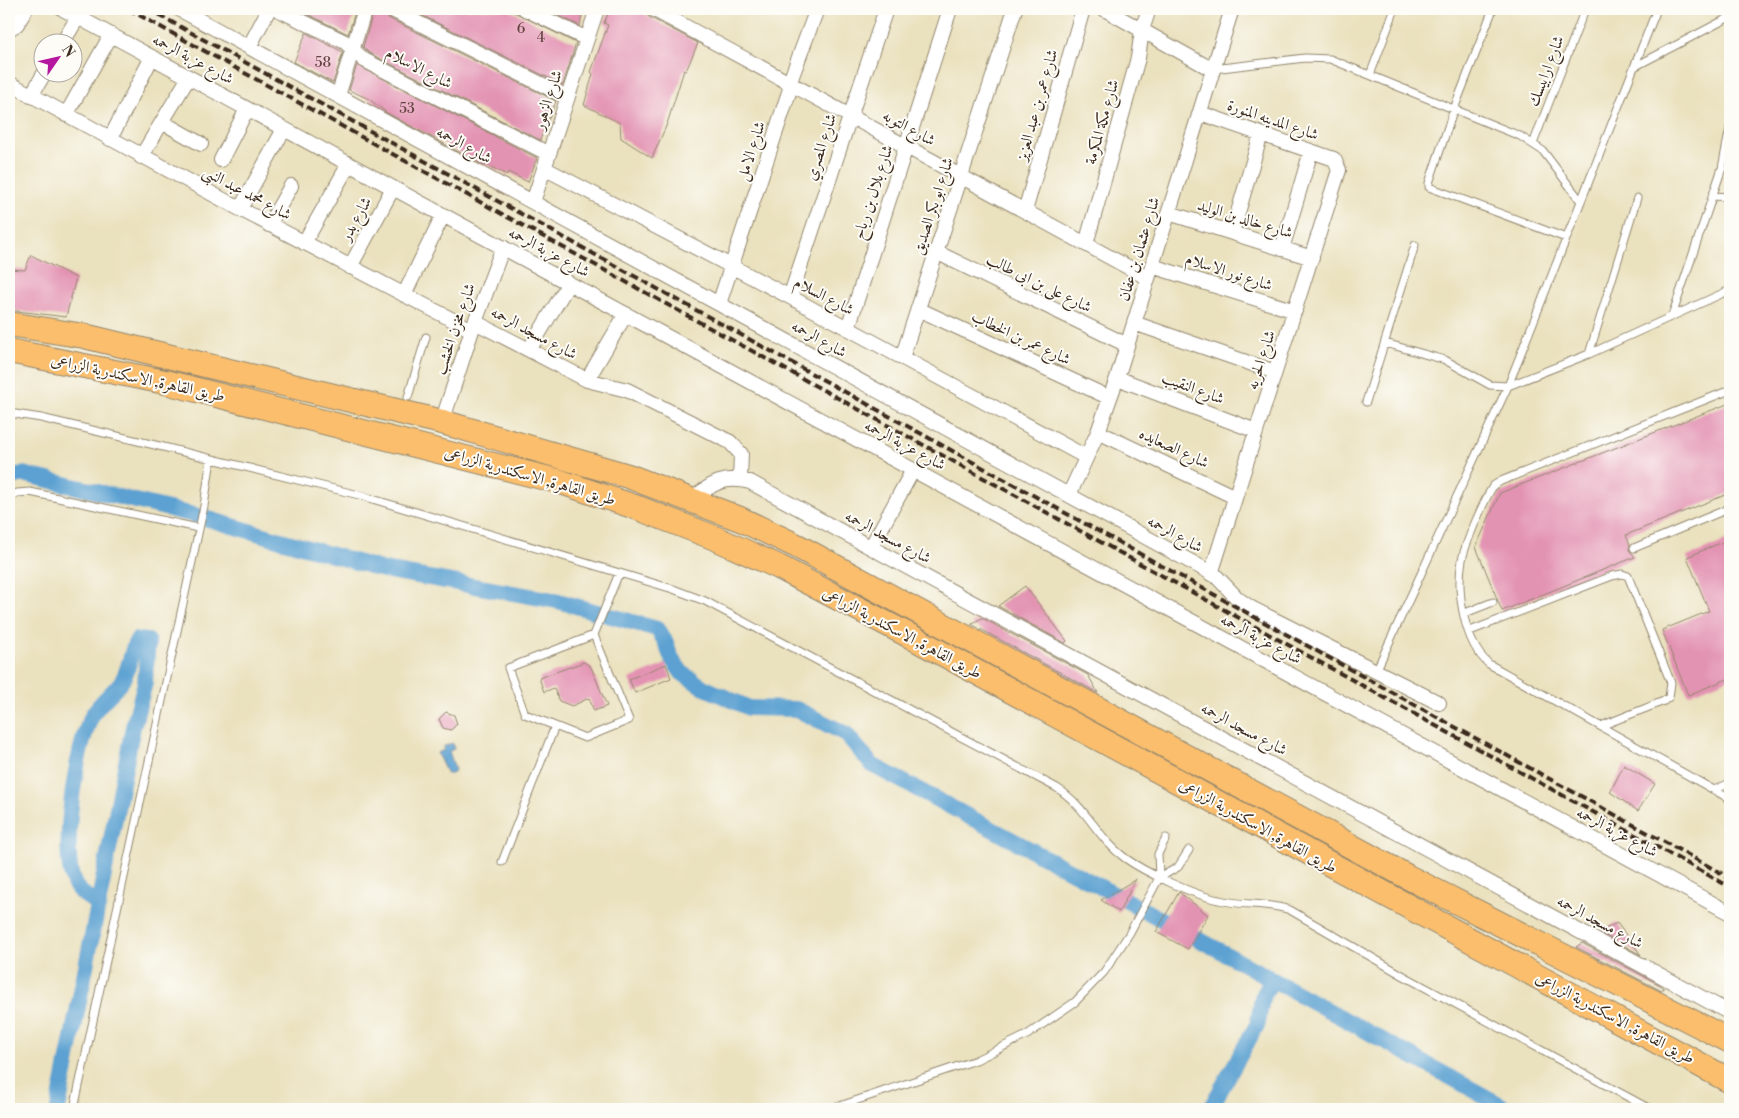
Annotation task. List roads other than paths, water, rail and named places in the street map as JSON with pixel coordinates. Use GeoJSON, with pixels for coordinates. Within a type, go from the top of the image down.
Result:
{"type":"FeatureCollection","features":[{"type":"Feature","properties":{"kind":"highway","name":"طريق القاهرة, الاسكندرية الزراعى"},"geometry":{"type":"LineString","coordinates":[[9,324],[84,336],[442,422],[628,476],[740,519],[797,546],[1400,873],[1730,1041]]}},
{"type":"Feature","properties":{"kind":"highway","name":"طريق القاهرة, الاسكندرية الزراعى"},"geometry":{"type":"LineString","coordinates":[[9,351],[165,382],[465,457],[570,485],[638,508],[715,538],[779,567],[910,636],[1730,1081]]}},
{"type":"Feature","properties":{"kind":"street"},"geometry":{"type":"LineString","coordinates":[[9,29],[17,24],[26,9]]}},
{"type":"Feature","properties":{"kind":"street","name":"شارع عزبة الرحمه"},"geometry":{"type":"LineString","coordinates":[[63,9],[1730,913]]}},
{"type":"Feature","properties":{"kind":"street","name":"شارع الرحمه"},"geometry":{"type":"LineString","coordinates":[[179,9],[1211,574],[1221,580],[1245,604],[1439,704]]}},
{"type":"Feature","properties":{"kind":"street"},"geometry":{"type":"LineString","coordinates":[[249,47],[269,9]]}},
{"type":"Feature","properties":{"kind":"street","name":"شارع الاسلام"},"geometry":{"type":"LineString","coordinates":[[277,9],[344,42],[364,60],[549,154]]}},
{"type":"Feature","properties":{"kind":"street"},"geometry":{"type":"LineString","coordinates":[[338,96],[365,9]]}},
{"type":"Feature","properties":{"kind":"street"},"geometry":{"type":"LineString","coordinates":[[390,9],[567,97]]}},
{"type":"Feature","properties":{"kind":"street"},"geometry":{"type":"LineString","coordinates":[[525,9],[587,39]]}},
{"type":"Feature","properties":{"kind":"street","name":"شارع الزهور"},"geometry":{"type":"LineString","coordinates":[[533,202],[597,9]]}},
{"type":"Feature","properties":{"kind":"street","name":"شارع التوبه"},"geometry":{"type":"LineString","coordinates":[[653,9],[1086,244],[1150,272]]}},
{"type":"Feature","properties":{"kind":"street","name":"شارع الامل"},"geometry":{"type":"LineString","coordinates":[[719,304],[790,83],[816,9]]}},
{"type":"Feature","properties":{"kind":"street","name":"شارع المصري"},"geometry":{"type":"LineString","coordinates":[[790,297],[886,9]]}},
{"type":"Feature","properties":{"kind":"street","name":"شارع بلال بن رباح"},"geometry":{"type":"LineString","coordinates":[[848,328],[950,9]]}},
{"type":"Feature","properties":{"kind":"street","name":"شارع ابو بكر الصديق"},"geometry":{"type":"LineString","coordinates":[[902,358],[1015,9]]}},
{"type":"Feature","properties":{"kind":"street","name":"شارع عمر بن عبد العزيز"},"geometry":{"type":"LineString","coordinates":[[1025,211],[1083,9]]}},
{"type":"Feature","properties":{"kind":"street"},"geometry":{"type":"LineString","coordinates":[[1104,9],[1213,70]]}},
{"type":"Feature","properties":{"kind":"street","name":"شارع مكة المكرمة"},"geometry":{"type":"LineString","coordinates":[[1086,244],[1138,58],[1142,30],[1149,9]]}},
{"type":"Feature","properties":{"kind":"street","name":"شارع عثمان بن عفان"},"geometry":{"type":"LineString","coordinates":[[1069,496],[1098,432],[1117,378],[1232,9]]}},
{"type":"Feature","properties":{"kind":"street"},"geometry":{"type":"LineString","coordinates":[[69,32],[78,17]]}},
{"type":"Feature","properties":{"kind":"street"},"geometry":{"type":"LineString","coordinates":[[66,115],[111,35]]}},
{"type":"Feature","properties":{"kind":"street"},"geometry":{"type":"LineString","coordinates":[[110,139],[152,57]]}},
{"type":"Feature","properties":{"kind":"street"},"geometry":{"type":"LineString","coordinates":[[141,156],[189,77]]}},
{"type":"Feature","properties":{"kind":"street"},"geometry":{"type":"LineString","coordinates":[[31,96],[39,82]]}},
{"type":"Feature","properties":{"kind":"street","name":"شارع محمد عبد النبى"},"geometry":{"type":"LineString","coordinates":[[9,83],[304,243],[404,295],[473,326]]}},
{"type":"Feature","properties":{"kind":"street"},"geometry":{"type":"LineString","coordinates":[[221,160],[247,109]]}},
{"type":"Feature","properties":{"kind":"street","name":"شارع المدينه المنورة"},"geometry":{"type":"LineString","coordinates":[[1200,113],[1334,159]]}},
{"type":"Feature","properties":{"kind":"street"},"geometry":{"type":"LineString","coordinates":[[162,122],[201,144]]}},
{"type":"Feature","properties":{"kind":"street"},"geometry":{"type":"LineString","coordinates":[[240,209],[284,129]]}},
{"type":"Feature","properties":{"kind":"street"},"geometry":{"type":"LineString","coordinates":[[1232,232],[1261,134]]}},
{"type":"Feature","properties":{"kind":"street"},"geometry":{"type":"LineString","coordinates":[[1282,249],[1311,151]]}},
{"type":"Feature","properties":{"kind":"street","name":"شارع الحريه"},"geometry":{"type":"LineString","coordinates":[[1211,574],[1339,173],[1339,167],[1334,159]]}},
{"type":"Feature","properties":{"kind":"street"},"geometry":{"type":"LineString","coordinates":[[304,243],[349,164]]}},
{"type":"Feature","properties":{"kind":"street","name":"شارع السلام"},"geometry":{"type":"LineString","coordinates":[[544,168],[848,328],[1086,458]]}},
{"type":"Feature","properties":{"kind":"street"},"geometry":{"type":"LineString","coordinates":[[270,225],[291,186]]}},
{"type":"Feature","properties":{"kind":"street","name":"شارع بدر"},"geometry":{"type":"LineString","coordinates":[[350,267],[393,188]]}},
{"type":"Feature","properties":{"kind":"street","name":"شارع خالد بن الوليد"},"geometry":{"type":"LineString","coordinates":[[1169,213],[1312,258]]}},
{"type":"Feature","properties":{"kind":"street"},"geometry":{"type":"LineString","coordinates":[[404,295],[443,215]]}},
{"type":"Feature","properties":{"kind":"street","name":"شارع مخزن الخشب"},"geometry":{"type":"LineString","coordinates":[[442,422],[473,326],[503,247]]}},
{"type":"Feature","properties":{"kind":"street","name":"شارع على بن ابى طالب"},"geometry":{"type":"LineString","coordinates":[[936,252],[1128,345]]}},
{"type":"Feature","properties":{"kind":"street","name":"شارع نور الاسلام"},"geometry":{"type":"LineString","coordinates":[[1150,272],[1295,311]]}},
{"type":"Feature","properties":{"kind":"street"},"geometry":{"type":"LineString","coordinates":[[529,350],[569,283]]}},
{"type":"Feature","properties":{"kind":"street","name":"شارع عمر بن الخطاب"},"geometry":{"type":"LineString","coordinates":[[918,309],[1110,398]]}},
{"type":"Feature","properties":{"kind":"street"},"geometry":{"type":"LineString","coordinates":[[587,380],[626,314]]}},
{"type":"Feature","properties":{"kind":"street"},"geometry":{"type":"LineString","coordinates":[[1134,323],[1275,372]]}},
{"type":"Feature","properties":{"kind":"street","name":"شارع مسجد الرحمه"},"geometry":{"type":"LineString","coordinates":[[473,326],[529,350],[587,380],[627,390],[730,442],[741,454],[740,479],[750,482],[871,547],[1730,1013]]}},
{"type":"Feature","properties":{"kind":"street","name":"شارع النقيب"},"geometry":{"type":"LineString","coordinates":[[1117,378],[1256,431]]}},
{"type":"Feature","properties":{"kind":"street","name":"شارع الصعايده"},"geometry":{"type":"LineString","coordinates":[[1098,432],[1235,497]]}},
{"type":"Feature","properties":{"kind":"street"},"geometry":{"type":"LineString","coordinates":[[871,547],[913,470]]}},
{"type":"Feature","properties":{"kind":"street"},"geometry":{"type":"LineString","coordinates":[[692,500],[711,484],[730,479],[740,479]]}},
{"type":"Feature","properties":{"kind":"lane"},"geometry":{"type":"LineString","coordinates":[[1370,75],[1395,9]]}},
{"type":"Feature","properties":{"kind":"lane"},"geometry":{"type":"LineString","coordinates":[[1493,9],[1454,109],[1429,183],[1429,188],[1566,238]]}},
{"type":"Feature","properties":{"kind":"lane","name":"شارع ارابيسك"},"geometry":{"type":"LineString","coordinates":[[1533,144],[1585,9]]}},
{"type":"Feature","properties":{"kind":"lane"},"geometry":{"type":"LineString","coordinates":[[1376,671],[1508,386],[1580,200],[1658,9]]}},
{"type":"Feature","properties":{"kind":"lane"},"geometry":{"type":"LineString","coordinates":[[1636,66],[1730,17]]}},
{"type":"Feature","properties":{"kind":"lane"},"geometry":{"type":"LineString","coordinates":[[1213,70],[1318,57],[1330,59],[1520,136],[1533,144],[1558,168],[1580,200]]}},
{"type":"Feature","properties":{"kind":"lane"},"geometry":{"type":"LineString","coordinates":[[1672,316],[1722,168],[1730,128]]}},
{"type":"Feature","properties":{"kind":"lane"},"geometry":{"type":"LineString","coordinates":[[1712,196],[1730,197]]}},
{"type":"Feature","properties":{"kind":"lane"},"geometry":{"type":"LineString","coordinates":[[1589,354],[1637,198]]}},
{"type":"Feature","properties":{"kind":"lane"},"geometry":{"type":"LineString","coordinates":[[1366,402],[1415,245]]}},
{"type":"Feature","properties":{"kind":"lane"},"geometry":{"type":"LineString","coordinates":[[1385,343],[1445,360],[1490,385],[1508,386],[1589,354],[1730,290]]}},
{"type":"Feature","properties":{"kind":"lane"},"geometry":{"type":"LineString","coordinates":[[408,396],[426,337]]}},
{"type":"Feature","properties":{"kind":"lane"},"geometry":{"type":"LineString","coordinates":[[1730,390],[1501,481],[1493,486],[1463,559],[1461,584],[1465,613],[1473,645],[1480,657],[1489,664],[1730,799]]}},
{"type":"Feature","properties":{"kind":"lane"},"geometry":{"type":"LineString","coordinates":[[9,413],[42,418],[359,495],[619,573],[705,601],[1057,788],[1079,804],[1116,852],[1159,878],[1218,900],[1261,903],[1290,910],[1404,976],[1650,1109]]}},
{"type":"Feature","properties":{"kind":"lane"},"geometry":{"type":"LineString","coordinates":[[74,1109],[204,506],[211,458]]}},
{"type":"Feature","properties":{"kind":"lane"},"geometry":{"type":"LineString","coordinates":[[9,499],[17,493],[30,492],[198,528]]}},
{"type":"Feature","properties":{"kind":"lane"},"geometry":{"type":"LineString","coordinates":[[1634,548],[1730,508]]}},
{"type":"Feature","properties":{"kind":"lane"},"geometry":{"type":"LineString","coordinates":[[594,635],[629,720],[585,738],[525,714],[508,668],[594,635],[601,622],[619,573]]}},
{"type":"Feature","properties":{"kind":"lane"},"geometry":{"type":"LineString","coordinates":[[1470,631],[1612,576],[1622,574],[1628,576],[1671,683],[1671,692],[1664,701],[1601,726]]}},
{"type":"Feature","properties":{"kind":"lane"},"geometry":{"type":"LineString","coordinates":[[1465,613],[1493,602]]}},
{"type":"Feature","properties":{"kind":"lane"},"geometry":{"type":"LineString","coordinates":[[502,862],[555,726]]}},
{"type":"Feature","properties":{"kind":"lane"},"geometry":{"type":"LineString","coordinates":[[1714,790],[1730,783]]}},
{"type":"Feature","properties":{"kind":"lane"},"geometry":{"type":"LineString","coordinates":[[831,1109],[976,1060],[1027,1035],[1075,1002],[1104,972],[1129,934],[1159,878],[1158,854],[1166,838]]}},
{"type":"Feature","properties":{"kind":"lane"},"geometry":{"type":"LineString","coordinates":[[1159,878],[1178,868],[1189,850]]}},
{"type":"Feature","properties":{"kind":"water"},"geometry":{"type":"Polygon","coordinates":[[[452,743],[454,749],[449,751],[455,770],[452,774],[447,774],[437,753],[444,750],[443,747],[452,743]]]}},
{"type":"Feature","properties":{"kind":"waterway"},"geometry":{"type":"LineString","coordinates":[[9,478],[23,474],[198,516],[384,570],[558,601],[657,629],[665,641],[672,659],[682,673],[703,687],[749,708],[796,709],[846,734],[872,765],[1215,948],[1508,1109]]}},
{"type":"Feature","properties":{"kind":"waterway"},"geometry":{"type":"LineString","coordinates":[[58,1109],[133,727],[145,683],[148,641],[137,640],[123,679],[93,714],[81,749],[76,772],[69,823],[70,868],[76,887],[85,896],[96,903],[99,905]]}},
{"type":"Feature","properties":{"kind":"waterway"},"geometry":{"type":"LineString","coordinates":[[1210,1109],[1258,1023],[1262,998],[1272,980]]}},
{"type":"Feature","properties":{"kind":"railway"},"geometry":{"type":"LineString","coordinates":[[128,9],[1730,887]]}},
{"type":"Feature","properties":{"kind":"railway"},"geometry":{"type":"LineString","coordinates":[[148,9],[1730,878]]}}]}
